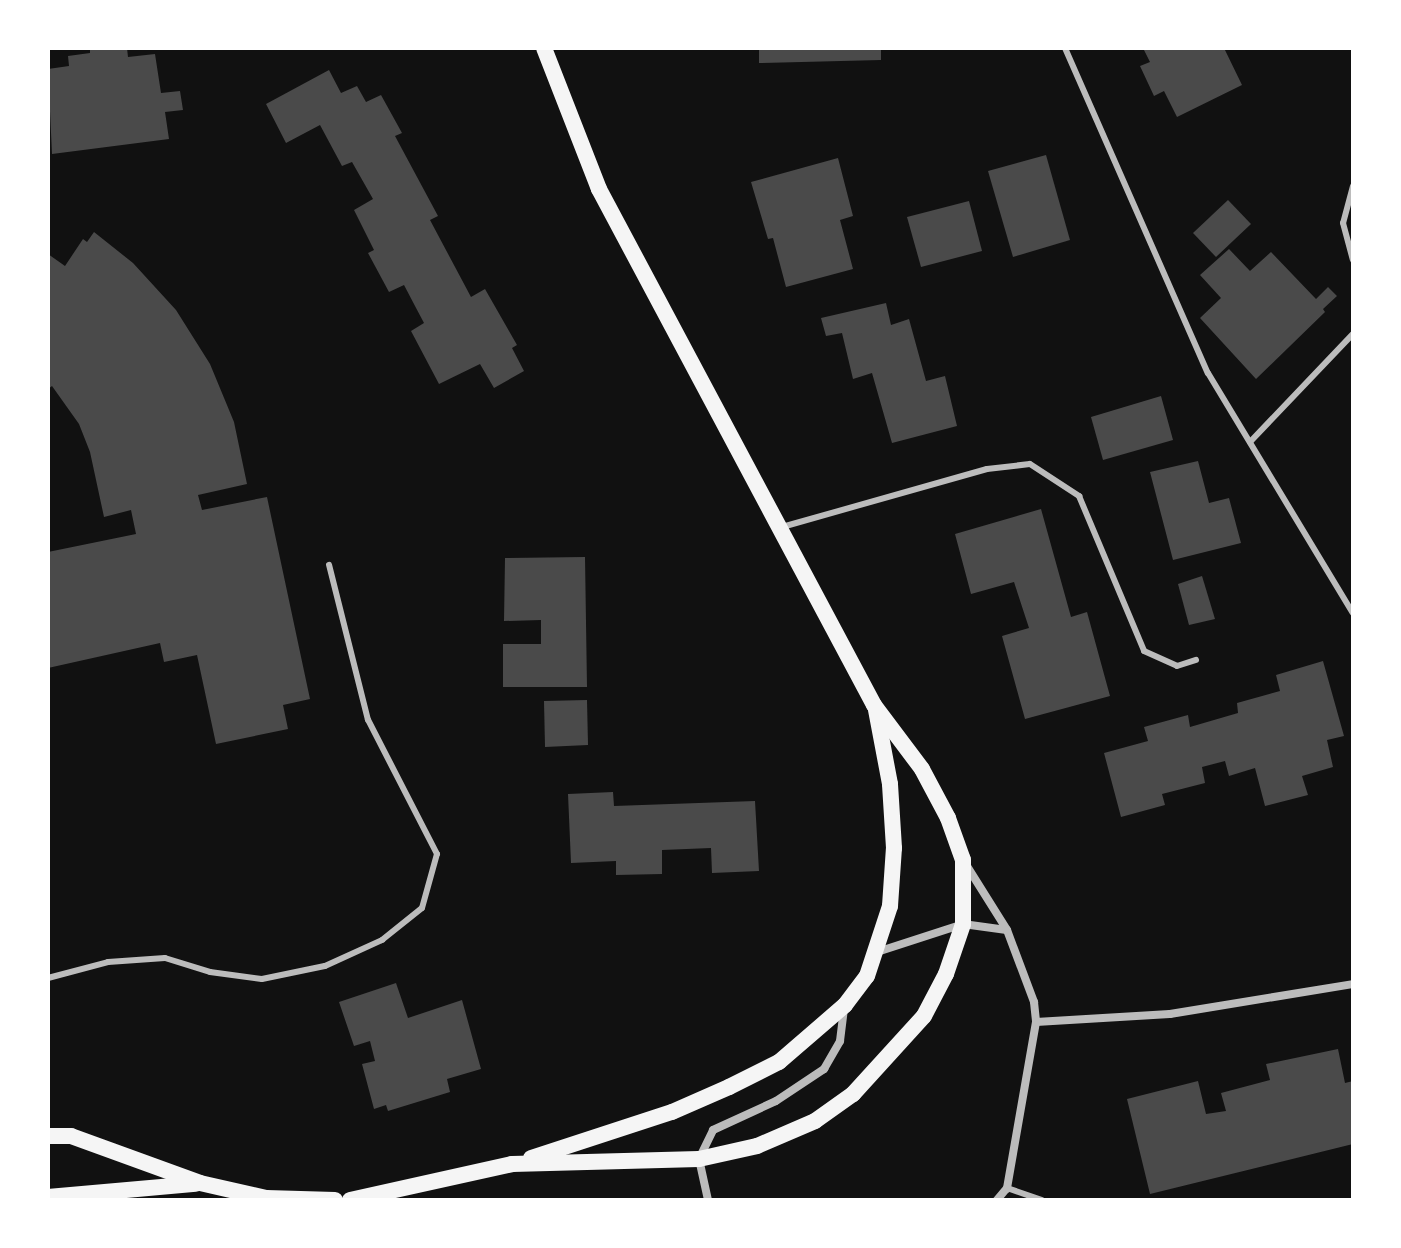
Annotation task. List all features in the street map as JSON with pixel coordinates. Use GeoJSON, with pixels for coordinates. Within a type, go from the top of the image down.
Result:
{"type":"FeatureCollection","features":[{"type":"Feature","properties":{"kind":"main road"},"geometry":{"type":"LineString","coordinates":[[512,1164],[699,1159],[757,1146],[815,1121],[853,1094],[924,1016],[946,974],[963,924],[963,860],[948,818],[922,769],[874,705],[599,189],[544,48]]}},
{"type":"Feature","properties":{"kind":"main road"},"geometry":{"type":"LineString","coordinates":[[350,1200],[512,1164],[672,1112],[779,1062],[845,1005],[867,976],[890,906],[894,848],[890,784],[874,705]]}},
{"type":"Feature","properties":{"kind":"main road"},"geometry":{"type":"LineString","coordinates":[[48,1136],[71,1136],[200,1183],[266,1198],[335,1200]]}},
{"type":"Feature","properties":{"kind":"main road"},"geometry":{"type":"LineString","coordinates":[[48,1197],[200,1183]]}},
{"type":"Feature","properties":{"kind":"street"},"geometry":{"type":"LineString","coordinates":[[963,860],[1007,930],[1034,1002],[1036,1022],[1007,1188],[997,1200]]}},
{"type":"Feature","properties":{"kind":"street"},"geometry":{"type":"LineString","coordinates":[[876,952],[963,924],[1007,930]]}},
{"type":"Feature","properties":{"kind":"street"},"geometry":{"type":"LineString","coordinates":[[1036,1022],[1170,1014],[1353,984]]}},
{"type":"Feature","properties":{"kind":"street"},"geometry":{"type":"LineString","coordinates":[[708,1200],[699,1159],[713,1130],[776,1101],[824,1069],[840,1041],[845,1005]]}},
{"type":"Feature","properties":{"kind":"lane"},"geometry":{"type":"LineString","coordinates":[[1065,48],[1208,373],[1353,613]]}},
{"type":"Feature","properties":{"kind":"lane"},"geometry":{"type":"LineString","coordinates":[[1353,186],[1343,223],[1353,260]]}},
{"type":"Feature","properties":{"kind":"lane"},"geometry":{"type":"LineString","coordinates":[[1250,442],[1353,334]]}},
{"type":"Feature","properties":{"kind":"lane"},"geometry":{"type":"LineString","coordinates":[[779,528],[987,469],[1030,464],[1079,496],[1144,651],[1177,666],[1196,660]]}},
{"type":"Feature","properties":{"kind":"lane"},"geometry":{"type":"LineString","coordinates":[[48,978],[108,962],[165,958],[210,972],[262,979],[325,966],[368,947],[382,940],[422,908],[437,854],[368,720],[329,565]]}},
{"type":"Feature","properties":{"kind":"lane"},"geometry":{"type":"LineString","coordinates":[[1007,1188],[1042,1200]]}},
{"type":"Feature","properties":{"kind":"building"},"geometry":{"type":"Polygon","coordinates":[[[90,48],[127,48],[128,57],[155,54],[161,93],[180,91],[183,110],[165,112],[169,139],[52,154],[48,69],[69,66],[68,56],[90,53],[90,48]]]}},
{"type":"Feature","properties":{"kind":"building"},"geometry":{"type":"Polygon","coordinates":[[[759,48],[881,48],[881,60],[759,63],[759,48]]]}},
{"type":"Feature","properties":{"kind":"building"},"geometry":{"type":"Polygon","coordinates":[[[1143,48],[1224,48],[1242,85],[1177,117],[1164,91],[1154,96],[1140,66],[1150,62],[1143,48]]]}},
{"type":"Feature","properties":{"kind":"building"},"geometry":{"type":"Polygon","coordinates":[[[329,70],[341,93],[357,86],[366,102],[381,95],[402,133],[395,136],[438,216],[430,220],[471,297],[485,289],[517,345],[512,348],[524,371],[494,388],[480,364],[439,384],[411,331],[424,323],[404,285],[389,292],[368,253],[374,250],[354,210],[373,199],[352,162],[342,166],[320,125],[286,143],[266,104],[329,70]]]}},
{"type":"Feature","properties":{"kind":"building"},"geometry":{"type":"Polygon","coordinates":[[[1046,155],[1070,240],[1013,257],[988,171],[1046,155]]]}},
{"type":"Feature","properties":{"kind":"building"},"geometry":{"type":"Polygon","coordinates":[[[838,158],[853,216],[840,220],[853,269],[786,287],[773,238],[768,239],[751,182],[838,158]]]}},
{"type":"Feature","properties":{"kind":"building"},"geometry":{"type":"Polygon","coordinates":[[[1228,200],[1251,224],[1216,257],[1193,233],[1228,200]]]}},
{"type":"Feature","properties":{"kind":"building"},"geometry":{"type":"Polygon","coordinates":[[[969,201],[982,251],[921,267],[907,217],[969,201]]]}},
{"type":"Feature","properties":{"kind":"building"},"geometry":{"type":"Polygon","coordinates":[[[94,232],[133,263],[176,310],[210,364],[234,422],[247,484],[198,495],[202,510],[267,497],[310,699],[283,705],[288,729],[216,744],[197,655],[164,662],[160,643],[48,668],[48,552],[136,534],[131,510],[104,517],[90,452],[79,424],[52,386],[48,389],[48,254],[65,266],[83,239],[87,242],[94,232]]]}},
{"type":"Feature","properties":{"kind":"building"},"geometry":{"type":"Polygon","coordinates":[[[1229,249],[1250,271],[1271,252],[1316,299],[1328,287],[1337,296],[1323,309],[1325,312],[1256,379],[1200,318],[1221,298],[1200,275],[1229,249]]]}},
{"type":"Feature","properties":{"kind":"building"},"geometry":{"type":"Polygon","coordinates":[[[886,303],[891,325],[909,319],[926,381],[945,376],[957,426],[892,443],[872,373],[853,379],[842,333],[826,336],[821,318],[886,303]]]}},
{"type":"Feature","properties":{"kind":"building"},"geometry":{"type":"Polygon","coordinates":[[[1161,396],[1173,440],[1103,460],[1091,417],[1161,396]]]}},
{"type":"Feature","properties":{"kind":"building"},"geometry":{"type":"Polygon","coordinates":[[[1198,461],[1209,503],[1229,498],[1241,543],[1173,560],[1150,472],[1198,461]]]}},
{"type":"Feature","properties":{"kind":"building"},"geometry":{"type":"Polygon","coordinates":[[[1041,509],[1071,617],[1087,612],[1110,696],[1025,719],[1002,636],[1029,628],[1014,582],[971,594],[955,534],[1041,509]]]}},
{"type":"Feature","properties":{"kind":"building"},"geometry":{"type":"Polygon","coordinates":[[[585,557],[587,687],[503,687],[503,644],[541,644],[541,620],[504,621],[505,558],[585,557]]]}},
{"type":"Feature","properties":{"kind":"building"},"geometry":{"type":"Polygon","coordinates":[[[1202,576],[1215,619],[1189,625],[1178,584],[1202,576]]]}},
{"type":"Feature","properties":{"kind":"building"},"geometry":{"type":"Polygon","coordinates":[[[1323,661],[1344,736],[1327,740],[1333,767],[1302,776],[1308,795],[1265,806],[1255,768],[1229,776],[1225,761],[1202,767],[1205,783],[1162,794],[1165,805],[1121,817],[1104,753],[1148,741],[1144,727],[1188,715],[1190,727],[1238,713],[1237,703],[1280,691],[1276,675],[1323,661]]]}},
{"type":"Feature","properties":{"kind":"building"},"geometry":{"type":"Polygon","coordinates":[[[587,700],[588,745],[545,747],[544,701],[587,700]]]}},
{"type":"Feature","properties":{"kind":"building"},"geometry":{"type":"Polygon","coordinates":[[[613,792],[614,806],[755,801],[759,871],[712,873],[711,848],[662,850],[662,874],[616,875],[616,861],[571,863],[568,794],[613,792]]]}},
{"type":"Feature","properties":{"kind":"building"},"geometry":{"type":"Polygon","coordinates":[[[396,983],[408,1018],[462,1000],[481,1069],[447,1079],[450,1092],[388,1111],[386,1105],[374,1109],[362,1064],[375,1061],[370,1041],[354,1046],[339,1002],[396,983]]]}},
{"type":"Feature","properties":{"kind":"building"},"geometry":{"type":"Polygon","coordinates":[[[1338,1049],[1345,1083],[1353,1081],[1353,1144],[1150,1194],[1127,1099],[1198,1081],[1206,1114],[1226,1111],[1221,1093],[1270,1080],[1266,1064],[1338,1049]]]}}]}
